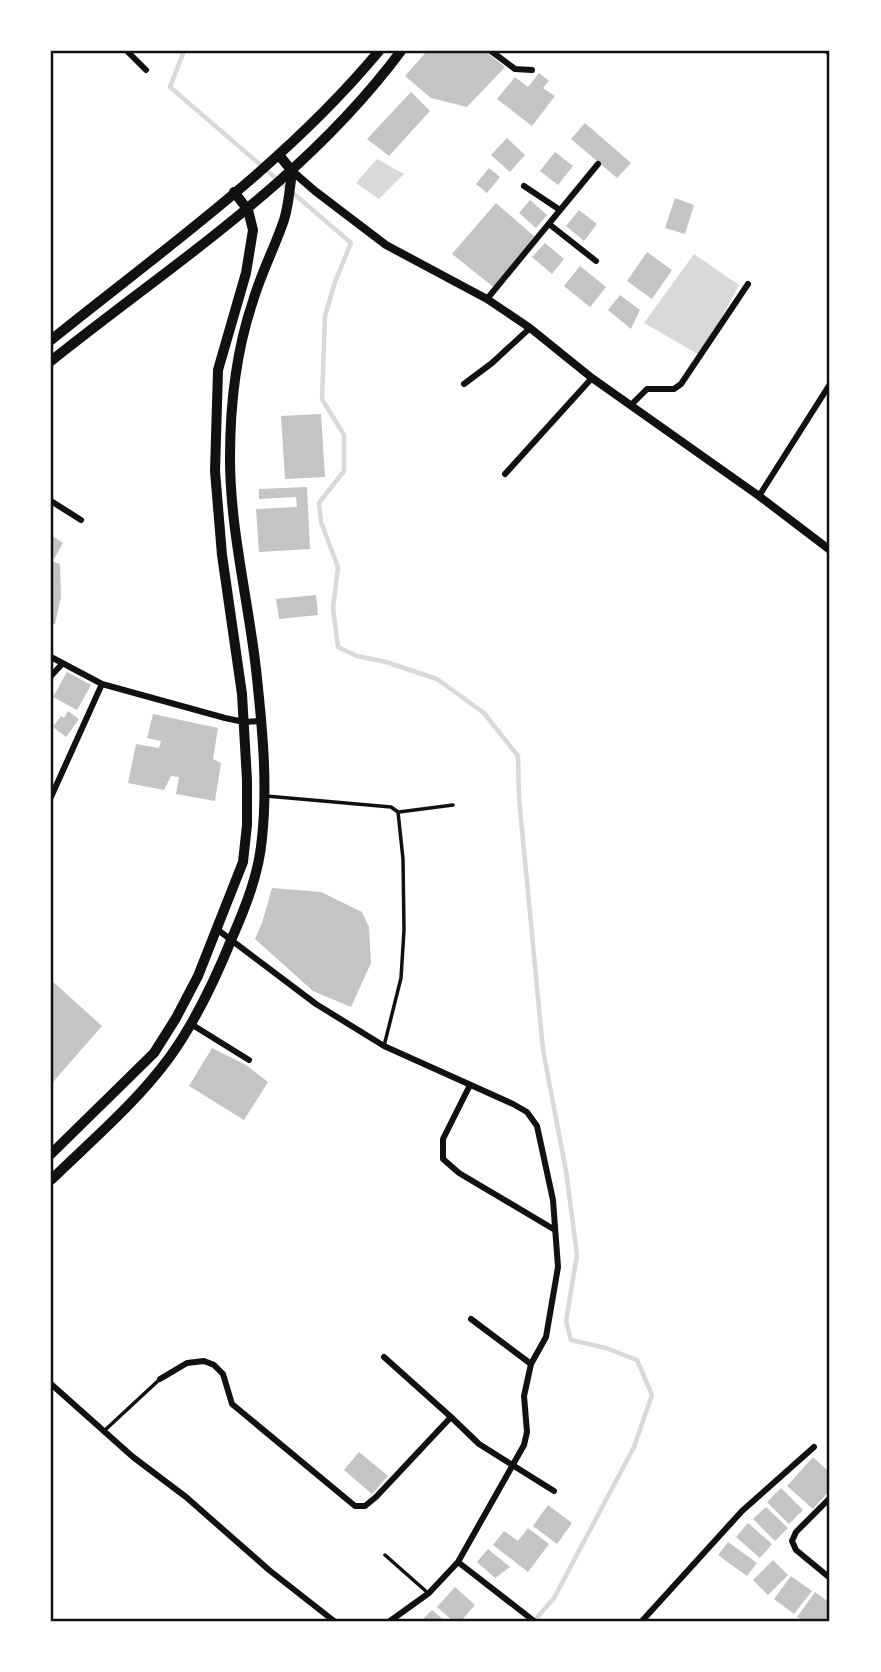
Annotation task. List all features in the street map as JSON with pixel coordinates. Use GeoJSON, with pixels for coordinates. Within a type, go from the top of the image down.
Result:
{"type":"FeatureCollection","features":[{"type":"Feature","properties":{"kind":"main road"},"geometry":{"type":"LineString","coordinates":[[51,340],[277,157],[379,51]]}},
{"type":"Feature","properties":{"kind":"main road"},"geometry":{"type":"LineString","coordinates":[[51,361],[291,174],[368,93],[401,51]]}},
{"type":"Feature","properties":{"kind":"main road"},"geometry":{"type":"LineString","coordinates":[[51,1180],[168,1060],[214,982],[253,882],[262,840],[264,796],[256,669],[232,513],[232,396],[242,339],[253,300],[285,217],[291,174],[277,157]]}},
{"type":"Feature","properties":{"kind":"main road"},"geometry":{"type":"LineString","coordinates":[[51,1154],[154,1053],[176,1018],[218,930],[243,862],[247,780],[242,694],[222,555],[215,471],[219,370],[253,229],[248,210],[234,192]]}},
{"type":"Feature","properties":{"kind":"street"},"geometry":{"type":"LineString","coordinates":[[127,51],[146,70]]}},
{"type":"Feature","properties":{"kind":"street"},"geometry":{"type":"LineString","coordinates":[[491,51],[516,69],[531,70]]}},
{"type":"Feature","properties":{"kind":"street"},"geometry":{"type":"LineString","coordinates":[[487,299],[598,164]]}},
{"type":"Feature","properties":{"kind":"street"},"geometry":{"type":"LineString","coordinates":[[291,174],[386,245],[487,299],[530,328],[592,378],[632,404],[830,550]]}},
{"type":"Feature","properties":{"kind":"street"},"geometry":{"type":"LineString","coordinates":[[524,186],[561,210]]}},
{"type":"Feature","properties":{"kind":"street"},"geometry":{"type":"LineString","coordinates":[[549,224],[596,261]]}},
{"type":"Feature","properties":{"kind":"street"},"geometry":{"type":"LineString","coordinates":[[632,404],[647,389],[674,388],[681,384],[748,284]]}},
{"type":"Feature","properties":{"kind":"street"},"geometry":{"type":"LineString","coordinates":[[464,384],[492,363],[530,328]]}},
{"type":"Feature","properties":{"kind":"street"},"geometry":{"type":"LineString","coordinates":[[505,474],[592,378]]}},
{"type":"Feature","properties":{"kind":"street"},"geometry":{"type":"LineString","coordinates":[[759,496],[830,384]]}},
{"type":"Feature","properties":{"kind":"street"},"geometry":{"type":"LineString","coordinates":[[51,501],[81,520]]}},
{"type":"Feature","properties":{"kind":"street"},"geometry":{"type":"LineString","coordinates":[[51,657],[102,684],[200,712],[244,722],[260,721]]}},
{"type":"Feature","properties":{"kind":"street"},"geometry":{"type":"LineString","coordinates":[[51,676],[62,664]]}},
{"type":"Feature","properties":{"kind":"street"},"geometry":{"type":"LineString","coordinates":[[51,797],[102,684]]}},
{"type":"Feature","properties":{"kind":"street"},"geometry":{"type":"LineString","coordinates":[[218,930],[316,1004],[384,1046],[513,1104],[527,1112],[537,1126],[553,1200],[558,1267],[546,1337],[531,1364],[524,1396],[527,1432],[524,1445],[458,1562],[429,1593],[390,1621]]}},
{"type":"Feature","properties":{"kind":"street"},"geometry":{"type":"LineString","coordinates":[[191,1024],[249,1060]]}},
{"type":"Feature","properties":{"kind":"street"},"geometry":{"type":"LineString","coordinates":[[470,1084],[443,1139],[443,1158],[459,1173],[555,1230]]}},
{"type":"Feature","properties":{"kind":"street"},"geometry":{"type":"LineString","coordinates":[[471,1319],[531,1364]]}},
{"type":"Feature","properties":{"kind":"street"},"geometry":{"type":"LineString","coordinates":[[384,1357],[479,1444],[554,1491]]}},
{"type":"Feature","properties":{"kind":"street"},"geometry":{"type":"LineString","coordinates":[[160,1379],[187,1363],[204,1361],[214,1365],[223,1374],[232,1404],[355,1506],[365,1506],[376,1497],[451,1417]]}},
{"type":"Feature","properties":{"kind":"street"},"geometry":{"type":"LineString","coordinates":[[51,1384],[269,1570],[334,1621]]}},
{"type":"Feature","properties":{"kind":"street"},"geometry":{"type":"LineString","coordinates":[[642,1621],[742,1511],[814,1447]]}},
{"type":"Feature","properties":{"kind":"street"},"geometry":{"type":"LineString","coordinates":[[830,1498],[796,1532],[792,1541],[796,1550],[830,1578]]}},
{"type":"Feature","properties":{"kind":"street"},"geometry":{"type":"LineString","coordinates":[[458,1562],[534,1621]]}},
{"type":"Feature","properties":{"kind":"lane"},"geometry":{"type":"LineString","coordinates":[[826,51],[830,56]]}},
{"type":"Feature","properties":{"kind":"lane"},"geometry":{"type":"LineString","coordinates":[[264,796],[391,807],[398,812],[453,805]]}},
{"type":"Feature","properties":{"kind":"lane"},"geometry":{"type":"LineString","coordinates":[[384,1046],[401,978],[404,930],[403,859],[398,812]]}},
{"type":"Feature","properties":{"kind":"lane"},"geometry":{"type":"LineString","coordinates":[[104,1431],[160,1379]]}},
{"type":"Feature","properties":{"kind":"lane"},"geometry":{"type":"LineString","coordinates":[[385,1555],[429,1593]]}},
{"type":"Feature","properties":{"kind":"shaded area"},"geometry":{"type":"Polygon","coordinates":[[[377,159],[404,174],[379,199],[356,183],[377,159]]]}},
{"type":"Feature","properties":{"kind":"shaded area"},"geometry":{"type":"Polygon","coordinates":[[[694,254],[739,285],[701,356],[644,323],[694,254]]]}},
{"type":"Feature","properties":{"kind":"building"},"geometry":{"type":"Polygon","coordinates":[[[427,51],[485,51],[505,67],[467,107],[431,98],[405,76],[427,51]]]}},
{"type":"Feature","properties":{"kind":"building"},"geometry":{"type":"Polygon","coordinates":[[[539,73],[549,81],[543,88],[555,96],[532,126],[497,99],[515,77],[528,87],[539,73]]]}},
{"type":"Feature","properties":{"kind":"building"},"geometry":{"type":"Polygon","coordinates":[[[411,92],[430,111],[389,156],[367,139],[411,92]]]}},
{"type":"Feature","properties":{"kind":"building"},"geometry":{"type":"Polygon","coordinates":[[[585,123],[631,163],[617,178],[571,139],[585,123]]]}},
{"type":"Feature","properties":{"kind":"building"},"geometry":{"type":"Polygon","coordinates":[[[507,138],[525,155],[510,172],[491,155],[507,138]]]}},
{"type":"Feature","properties":{"kind":"building"},"geometry":{"type":"Polygon","coordinates":[[[555,152],[573,166],[558,185],[540,171],[555,152]]]}},
{"type":"Feature","properties":{"kind":"building"},"geometry":{"type":"Polygon","coordinates":[[[489,168],[500,177],[487,193],[476,184],[489,168]]]}},
{"type":"Feature","properties":{"kind":"building"},"geometry":{"type":"Polygon","coordinates":[[[675,198],[694,205],[685,234],[665,228],[675,198]]]}},
{"type":"Feature","properties":{"kind":"building"},"geometry":{"type":"Polygon","coordinates":[[[530,200],[547,215],[536,228],[519,213],[530,200]]]}},
{"type":"Feature","properties":{"kind":"building"},"geometry":{"type":"Polygon","coordinates":[[[496,203],[534,236],[496,289],[452,254],[496,203]]]}},
{"type":"Feature","properties":{"kind":"building"},"geometry":{"type":"Polygon","coordinates":[[[579,210],[597,224],[584,241],[566,226],[579,210]]]}},
{"type":"Feature","properties":{"kind":"building"},"geometry":{"type":"Polygon","coordinates":[[[545,243],[564,259],[552,274],[532,257],[545,243]]]}},
{"type":"Feature","properties":{"kind":"building"},"geometry":{"type":"Polygon","coordinates":[[[647,252],[672,270],[652,299],[627,281],[647,252]]]}},
{"type":"Feature","properties":{"kind":"building"},"geometry":{"type":"Polygon","coordinates":[[[580,266],[606,287],[590,307],[564,286],[580,266]]]}},
{"type":"Feature","properties":{"kind":"building"},"geometry":{"type":"Polygon","coordinates":[[[620,295],[640,310],[631,329],[608,310],[620,295]]]}},
{"type":"Feature","properties":{"kind":"building"},"geometry":{"type":"Polygon","coordinates":[[[321,414],[325,477],[285,479],[281,416],[321,414]]]}},
{"type":"Feature","properties":{"kind":"building"},"geometry":{"type":"Polygon","coordinates":[[[307,487],[310,549],[259,552],[256,509],[297,507],[296,497],[259,499],[259,489],[307,487]]]}},
{"type":"Feature","properties":{"kind":"building"},"geometry":{"type":"Polygon","coordinates":[[[51,535],[63,543],[54,559],[51,557],[51,535]]]}},
{"type":"Feature","properties":{"kind":"building"},"geometry":{"type":"Polygon","coordinates":[[[51,561],[60,564],[61,597],[55,624],[51,624],[51,561]]]}},
{"type":"Feature","properties":{"kind":"building"},"geometry":{"type":"Polygon","coordinates":[[[316,595],[318,615],[279,619],[276,599],[316,595]]]}},
{"type":"Feature","properties":{"kind":"building"},"geometry":{"type":"Polygon","coordinates":[[[67,672],[91,685],[77,710],[53,697],[67,672]]]}},
{"type":"Feature","properties":{"kind":"building"},"geometry":{"type":"Polygon","coordinates":[[[68,711],[79,719],[66,737],[53,727],[68,711]]]}},
{"type":"Feature","properties":{"kind":"building"},"geometry":{"type":"Polygon","coordinates":[[[153,714],[218,728],[213,759],[221,763],[215,801],[176,794],[179,777],[171,776],[164,790],[128,783],[136,744],[159,748],[161,741],[147,738],[153,714]]]}},
{"type":"Feature","properties":{"kind":"building"},"geometry":{"type":"Polygon","coordinates":[[[272,888],[321,892],[362,912],[369,927],[371,963],[351,1007],[313,991],[255,939],[272,888]]]}},
{"type":"Feature","properties":{"kind":"building"},"geometry":{"type":"Polygon","coordinates":[[[51,980],[102,1026],[53,1082],[51,1079],[51,980]]]}},
{"type":"Feature","properties":{"kind":"building"},"geometry":{"type":"Polygon","coordinates":[[[212,1048],[246,1065],[268,1082],[244,1120],[189,1086],[212,1048]]]}},
{"type":"Feature","properties":{"kind":"building"},"geometry":{"type":"Polygon","coordinates":[[[359,1452],[388,1476],[372,1494],[344,1470],[359,1452]]]}},
{"type":"Feature","properties":{"kind":"building"},"geometry":{"type":"Polygon","coordinates":[[[813,1457],[830,1473],[830,1490],[813,1509],[787,1486],[813,1457]]]}},
{"type":"Feature","properties":{"kind":"building"},"geometry":{"type":"Polygon","coordinates":[[[781,1488],[803,1510],[789,1524],[767,1502],[781,1488]]]}},
{"type":"Feature","properties":{"kind":"building"},"geometry":{"type":"Polygon","coordinates":[[[548,1505],[572,1523],[557,1544],[533,1526],[548,1505]]]}},
{"type":"Feature","properties":{"kind":"building"},"geometry":{"type":"Polygon","coordinates":[[[766,1507],[788,1528],[775,1541],[753,1519],[766,1507]]]}},
{"type":"Feature","properties":{"kind":"building"},"geometry":{"type":"Polygon","coordinates":[[[748,1523],[772,1544],[760,1558],[736,1537],[748,1523]]]}},
{"type":"Feature","properties":{"kind":"building"},"geometry":{"type":"Polygon","coordinates":[[[528,1528],[549,1544],[528,1572],[493,1545],[504,1531],[518,1541],[528,1528]]]}},
{"type":"Feature","properties":{"kind":"building"},"geometry":{"type":"Polygon","coordinates":[[[728,1542],[757,1563],[747,1576],[718,1555],[728,1542]]]}},
{"type":"Feature","properties":{"kind":"building"},"geometry":{"type":"Polygon","coordinates":[[[488,1549],[510,1567],[495,1578],[477,1562],[488,1549]]]}},
{"type":"Feature","properties":{"kind":"building"},"geometry":{"type":"Polygon","coordinates":[[[773,1560],[788,1575],[768,1595],[753,1580],[773,1560]]]}},
{"type":"Feature","properties":{"kind":"building"},"geometry":{"type":"Polygon","coordinates":[[[791,1576],[812,1591],[794,1614],[774,1599],[791,1576]]]}},
{"type":"Feature","properties":{"kind":"building"},"geometry":{"type":"Polygon","coordinates":[[[455,1587],[475,1605],[461,1621],[453,1621],[437,1607],[455,1587]]]}},
{"type":"Feature","properties":{"kind":"building"},"geometry":{"type":"Polygon","coordinates":[[[815,1592],[830,1603],[830,1621],[804,1621],[797,1617],[815,1592]]]}},
{"type":"Feature","properties":{"kind":"building"},"geometry":{"type":"Polygon","coordinates":[[[432,1610],[445,1621],[421,1621],[432,1610]]]}},
{"type":"Feature","properties":{"kind":"waterway"},"geometry":{"type":"LineString","coordinates":[[184,51],[170,87],[351,243],[325,316],[322,399],[344,435],[344,471],[319,503],[321,522],[338,567],[333,608],[338,647],[357,656],[386,662],[437,679],[484,713],[518,756],[519,798],[543,1050],[566,1171],[577,1255],[566,1321],[571,1340],[606,1348],[637,1360],[652,1395],[634,1447],[554,1598],[534,1621]]}}]}
